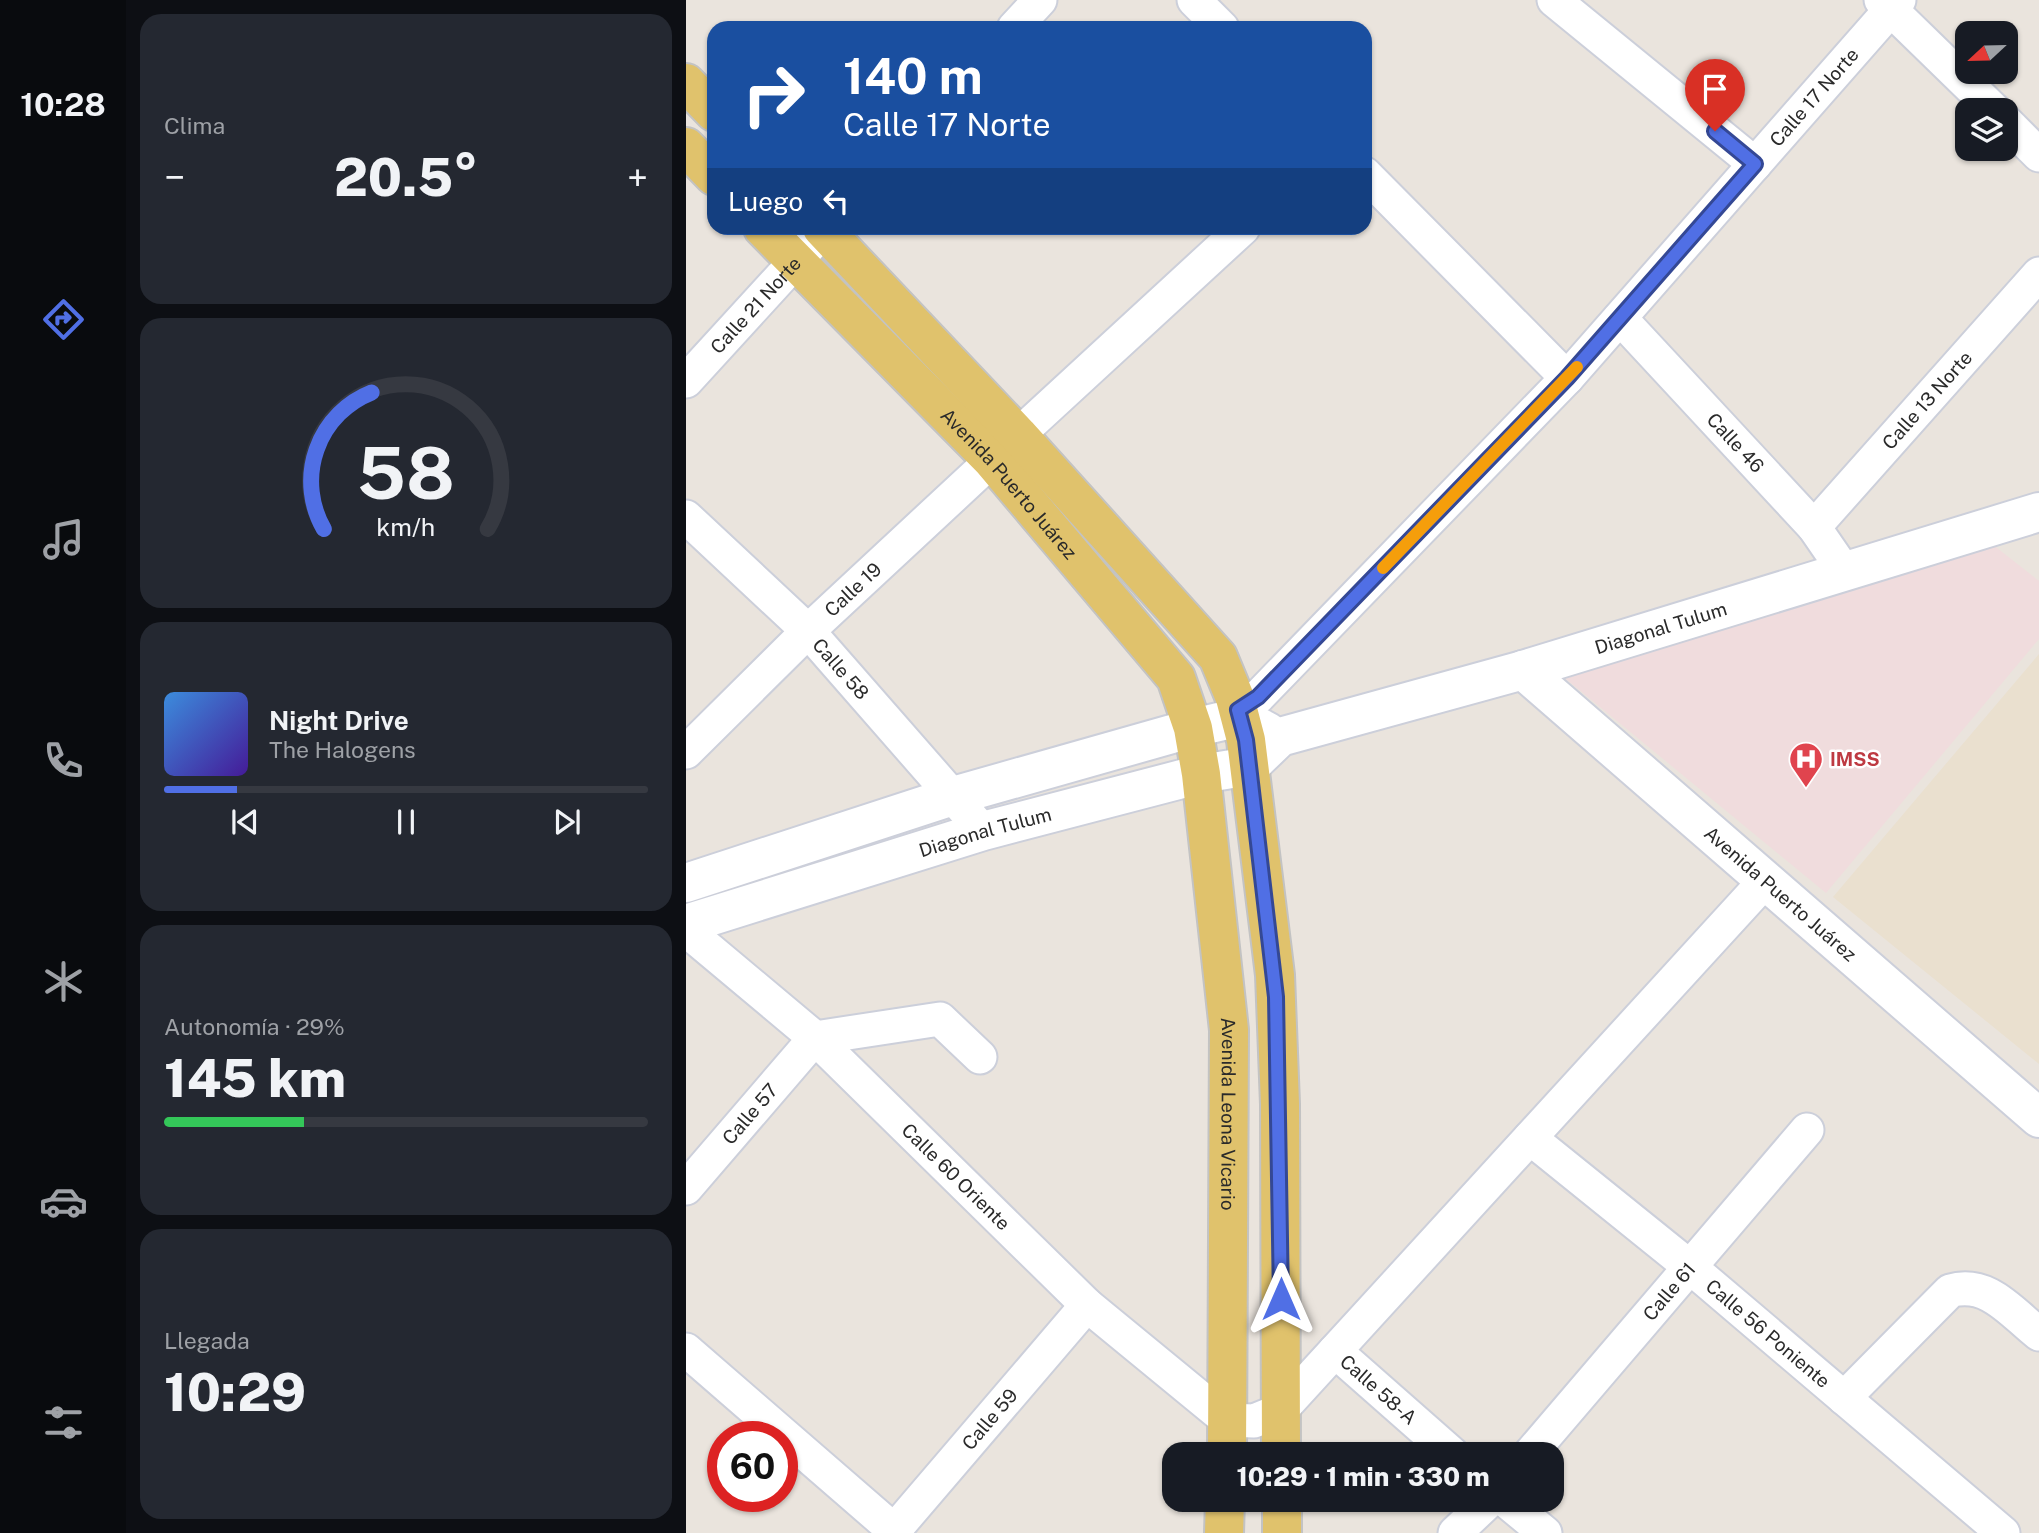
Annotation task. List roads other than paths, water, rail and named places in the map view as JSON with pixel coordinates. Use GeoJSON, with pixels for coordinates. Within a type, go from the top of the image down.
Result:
{"type":"FeatureCollection","features":[{"type":"Feature","properties":{"kind":"main road"},"geometry":{"type":"LineString","coordinates":[[686,83],[707,105]]}},
{"type":"Feature","properties":{"kind":"main road"},"geometry":{"type":"LineString","coordinates":[[686,147],[707,169]]}},
{"type":"Feature","properties":{"kind":"main road","name":"Avenida Puerto Juárez"},"geometry":{"type":"LineString","coordinates":[[770,235],[796,262],[1005,447],[1218,657],[1251,734]]}},
{"type":"Feature","properties":{"kind":"main road","name":"Avenida Puerto Juárez"},"geometry":{"type":"LineString","coordinates":[[830,235],[1005,447],[1176,678],[1193,728],[1201,774]]}},
{"type":"Feature","properties":{"kind":"main road","name":"Diagonal Tulum"},"geometry":{"type":"LineString","coordinates":[[686,883],[953,796],[1193,728],[1251,734],[1523,670],[2039,512]]}},
{"type":"Feature","properties":{"kind":"main road","name":"Avenida Puerto Juárez"},"geometry":{"type":"LineString","coordinates":[[1523,670],[2039,1118]]}},
{"type":"Feature","properties":{"kind":"main road"},"geometry":{"type":"LineString","coordinates":[[1251,734],[1279,1040],[1281,1442]]}},
{"type":"Feature","properties":{"kind":"main road","name":"Diagonal Tulum"},"geometry":{"type":"LineString","coordinates":[[686,924],[983,831],[1201,774],[1251,734]]}},
{"type":"Feature","properties":{"kind":"main road","name":"Avenida Leona Vicario"},"geometry":{"type":"LineString","coordinates":[[1201,774],[1229,1030],[1227,1437]]}},
{"type":"Feature","properties":{"kind":"main road"},"geometry":{"type":"LineString","coordinates":[[1224,1533],[1225,1512]]}},
{"type":"Feature","properties":{"kind":"main road"},"geometry":{"type":"LineString","coordinates":[[1282,1512],[1282,1533]]}},
{"type":"Feature","properties":{"kind":"street"},"geometry":{"type":"LineString","coordinates":[[1021,21],[1041,0]]}},
{"type":"Feature","properties":{"kind":"street"},"geometry":{"type":"LineString","coordinates":[[1194,0],[1215,21]]}},
{"type":"Feature","properties":{"kind":"street"},"geometry":{"type":"LineString","coordinates":[[1554,0],[1755,164]]}},
{"type":"Feature","properties":{"kind":"street"},"geometry":{"type":"LineString","coordinates":[[1890,3],[1982,98]]}},
{"type":"Feature","properties":{"kind":"street","name":"Calle 17 Norte"},"geometry":{"type":"LineString","coordinates":[[1251,734],[1258,697],[1567,378],[1755,164],[1890,3]]}},
{"type":"Feature","properties":{"kind":"street"},"geometry":{"type":"LineString","coordinates":[[2018,134],[2039,155]]}},
{"type":"Feature","properties":{"kind":"street"},"geometry":{"type":"LineString","coordinates":[[1372,181],[1567,378]]}},
{"type":"Feature","properties":{"kind":"street","name":"Calle 21 Norte"},"geometry":{"type":"LineString","coordinates":[[686,381],[818,235]]}},
{"type":"Feature","properties":{"kind":"street","name":"Calle 19"},"geometry":{"type":"LineString","coordinates":[[686,752],[808,631],[1235,235]]}},
{"type":"Feature","properties":{"kind":"street","name":"Calle 13 Norte"},"geometry":{"type":"LineString","coordinates":[[1814,527],[2039,274]]}},
{"type":"Feature","properties":{"kind":"street","name":"Calle 46"},"geometry":{"type":"LineString","coordinates":[[1620,318],[1814,527],[1845,572]]}},
{"type":"Feature","properties":{"kind":"street","name":"Calle 58"},"geometry":{"type":"LineString","coordinates":[[686,517],[808,631],[983,831]]}},
{"type":"Feature","properties":{"kind":"street"},"geometry":{"type":"LineString","coordinates":[[1227,1437],[1254,1421],[1281,1410],[1764,882]]}},
{"type":"Feature","properties":{"kind":"street","name":"Calle 60 Oriente"},"geometry":{"type":"LineString","coordinates":[[686,930],[815,1038],[1087,1305],[1227,1437]]}},
{"type":"Feature","properties":{"kind":"street"},"geometry":{"type":"LineString","coordinates":[[815,1038],[940,1019],[980,1057]]}},
{"type":"Feature","properties":{"kind":"street","name":"Calle 57"},"geometry":{"type":"LineString","coordinates":[[686,1188],[815,1038]]}},
{"type":"Feature","properties":{"kind":"street","name":"Calle 61"},"geometry":{"type":"LineString","coordinates":[[1540,1442],[1807,1130]]}},
{"type":"Feature","properties":{"kind":"street","name":"Calle 56 Poniente"},"geometry":{"type":"LineString","coordinates":[[1531,1138],[1689,1267],[2003,1533]]}},
{"type":"Feature","properties":{"kind":"street"},"geometry":{"type":"LineString","coordinates":[[1844,1398],[1950,1291],[1965,1287],[1984,1290],[2039,1334]]}},
{"type":"Feature","properties":{"kind":"street","name":"Calle 59"},"geometry":{"type":"LineString","coordinates":[[894,1532],[1087,1305]]}},
{"type":"Feature","properties":{"kind":"street"},"geometry":{"type":"LineString","coordinates":[[686,1350],[894,1532]]}},
{"type":"Feature","properties":{"kind":"street","name":"Calle 58-A"},"geometry":{"type":"LineString","coordinates":[[1335,1352],[1438,1442]]}},
{"type":"Feature","properties":{"kind":"street"},"geometry":{"type":"LineString","coordinates":[[1455,1533],[1477,1512]]}},
{"type":"Feature","properties":{"kind":"street"},"geometry":{"type":"LineString","coordinates":[[1520,1512],[1545,1533]]}},
{"type":"Feature","properties":{"kind":"place","name":"IMSS"},"geometry":{"type":"Point","coordinates":[1806,789]}}]}
